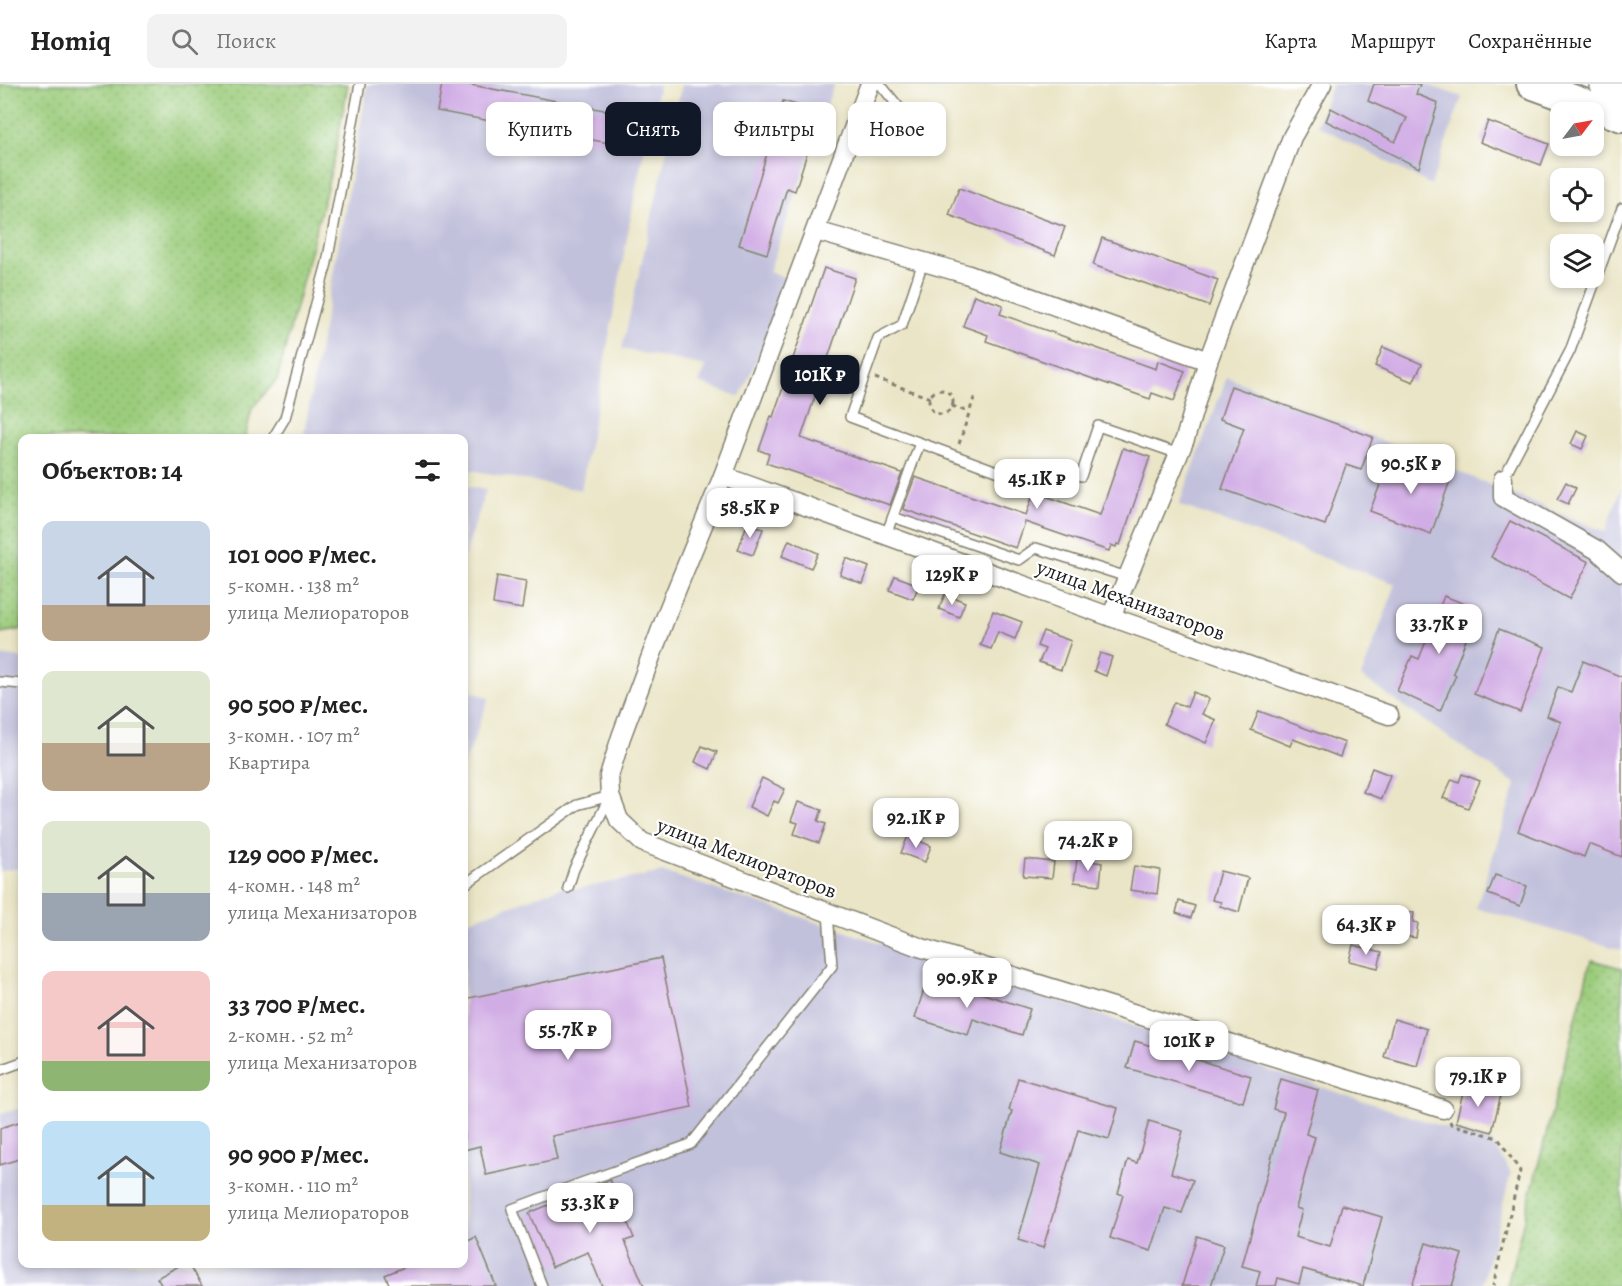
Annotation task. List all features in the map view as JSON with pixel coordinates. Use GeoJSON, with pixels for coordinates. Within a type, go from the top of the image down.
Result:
{"type":"FeatureCollection","features":[{"type":"Feature","properties":{"kind":"main road"},"geometry":{"type":"LineString","coordinates":[[1531,84],[1622,117]]}},
{"type":"Feature","properties":{"kind":"main road"},"geometry":{"type":"LineString","coordinates":[[1604,84],[1622,91]]}},
{"type":"Feature","properties":{"kind":"street","name":"улица Мелиораторов"},"geometry":{"type":"LineString","coordinates":[[870,84],[723,476],[669,608],[621,737],[609,776],[610,796],[619,820],[642,842],[919,947],[1443,1109]]}},
{"type":"Feature","properties":{"kind":"street"},"geometry":{"type":"LineString","coordinates":[[1111,617],[1179,454],[1208,361],[1292,137],[1322,84]]}},
{"type":"Feature","properties":{"kind":"street"},"geometry":{"type":"LineString","coordinates":[[816,231],[966,274],[1208,361]]}},
{"type":"Feature","properties":{"kind":"street","name":"улица Механизаторов"},"geometry":{"type":"LineString","coordinates":[[723,476],[1389,715]]}},
{"type":"Feature","properties":{"kind":"street"},"geometry":{"type":"LineString","coordinates":[[1503,479],[1503,497],[1597,550],[1622,572]]}},
{"type":"Feature","properties":{"kind":"lane"},"geometry":{"type":"LineString","coordinates":[[275,434],[285,418],[327,263],[360,84]]}},
{"type":"Feature","properties":{"kind":"lane"},"geometry":{"type":"LineString","coordinates":[[880,84],[895,102]]}},
{"type":"Feature","properties":{"kind":"lane"},"geometry":{"type":"LineString","coordinates":[[1503,479],[1570,351],[1622,208]]}},
{"type":"Feature","properties":{"kind":"lane"},"geometry":{"type":"LineString","coordinates":[[923,262],[902,325],[878,338],[850,417],[1012,477],[1045,465],[1081,476],[1098,426],[1179,454]]}},
{"type":"Feature","properties":{"kind":"lane"},"geometry":{"type":"LineString","coordinates":[[886,536],[920,443]]}},
{"type":"Feature","properties":{"kind":"lane"},"geometry":{"type":"LineString","coordinates":[[892,517],[1019,560],[1036,548],[1127,578]]}},
{"type":"Feature","properties":{"kind":"lane"},"geometry":{"type":"LineString","coordinates":[[0,682],[18,684]]}},
{"type":"Feature","properties":{"kind":"lane"},"geometry":{"type":"LineString","coordinates":[[468,882],[577,805],[610,796]]}},
{"type":"Feature","properties":{"kind":"lane"},"geometry":{"type":"LineString","coordinates":[[568,888],[574,869],[610,796]]}},
{"type":"Feature","properties":{"kind":"lane"},"geometry":{"type":"LineString","coordinates":[[542,1286],[512,1209],[691,1144],[832,966],[828,913]]}},
{"type":"Feature","properties":{"kind":"lane"},"geometry":{"type":"LineString","coordinates":[[0,1070],[18,1063]]}},
{"type":"Feature","properties":{"kind":"path"},"geometry":{"type":"LineString","coordinates":[[865,374],[930,398]]}},
{"type":"Feature","properties":{"kind":"path"},"geometry":{"type":"LineString","coordinates":[[936,391],[946,391],[953,399],[952,406],[947,412],[939,414],[930,407],[930,398],[936,391]]}},
{"type":"Feature","properties":{"kind":"path"},"geometry":{"type":"LineString","coordinates":[[955,456],[975,394]]}},
{"type":"Feature","properties":{"kind":"path"},"geometry":{"type":"LineString","coordinates":[[952,406],[969,412]]}},
{"type":"Feature","properties":{"kind":"path"},"geometry":{"type":"LineString","coordinates":[[1443,1109],[1451,1124],[1498,1138],[1520,1171],[1493,1286]]}},
{"type":"Feature","properties":{"kind":"shaded area"},"geometry":{"type":"Polygon","coordinates":[[[368,84],[659,84],[655,102],[605,102],[605,156],[643,156],[581,490],[468,470],[468,434],[304,434],[368,84]]]}},
{"type":"Feature","properties":{"kind":"shaded area"},"geometry":{"type":"Polygon","coordinates":[[[682,84],[834,84],[828,102],[713,102],[713,156],[809,156],[769,272],[792,280],[740,397],[699,383],[706,366],[622,349],[666,156],[701,156],[701,102],[678,102],[682,84]]]}},
{"type":"Feature","properties":{"kind":"shaded area"},"geometry":{"type":"Polygon","coordinates":[[[1332,84],[1425,84],[1462,97],[1431,185],[1317,125],[1332,84]]]}},
{"type":"Feature","properties":{"kind":"shaded area"},"geometry":{"type":"Polygon","coordinates":[[[1227,377],[1605,532],[1622,487],[1622,950],[1476,908],[1516,784],[1361,677],[1396,584],[1179,505],[1227,377]]]}},
{"type":"Feature","properties":{"kind":"shaded area"},"geometry":{"type":"Polygon","coordinates":[[[468,487],[486,490],[468,546],[468,487]]]}},
{"type":"Feature","properties":{"kind":"shaded area"},"geometry":{"type":"Polygon","coordinates":[[[0,655],[18,657],[18,869],[0,871],[0,655]]]}},
{"type":"Feature","properties":{"kind":"shaded area"},"geometry":{"type":"Polygon","coordinates":[[[468,690],[489,698],[468,755],[468,690]]]}},
{"type":"Feature","properties":{"kind":"shaded area"},"geometry":{"type":"Polygon","coordinates":[[[663,872],[1492,1143],[1511,1173],[1482,1286],[0,1286],[0,1114],[18,1109],[18,1268],[468,1268],[468,921],[565,886],[577,889],[663,872]]]}},
{"type":"Feature","properties":{"kind":"green space"},"geometry":{"type":"Polygon","coordinates":[[[0,84],[348,84],[334,160],[277,380],[252,408],[246,434],[18,434],[18,630],[0,633],[0,84]]]}},
{"type":"Feature","properties":{"kind":"green space"},"geometry":{"type":"Polygon","coordinates":[[[1591,960],[1622,968],[1622,1286],[1507,1286],[1591,960]]]}},
{"type":"Feature","properties":{"kind":"building"},"geometry":{"type":"Polygon","coordinates":[[[442,84],[466,84],[562,102],[486,102],[486,120],[437,111],[442,84]]]}},
{"type":"Feature","properties":{"kind":"building"},"geometry":{"type":"Polygon","coordinates":[[[1374,84],[1420,84],[1416,94],[1438,103],[1419,168],[1326,121],[1331,108],[1395,142],[1407,118],[1368,101],[1374,84]]]}},
{"type":"Feature","properties":{"kind":"building"},"geometry":{"type":"Polygon","coordinates":[[[593,108],[605,110],[605,142],[593,140],[593,108]]]}},
{"type":"Feature","properties":{"kind":"building"},"geometry":{"type":"Polygon","coordinates":[[[1488,121],[1549,144],[1541,165],[1480,142],[1488,121]]]}},
{"type":"Feature","properties":{"kind":"building"},"geometry":{"type":"Polygon","coordinates":[[[766,156],[806,156],[795,191],[787,188],[767,254],[739,245],[766,156]]]}},
{"type":"Feature","properties":{"kind":"building"},"geometry":{"type":"Polygon","coordinates":[[[959,188],[1065,227],[1055,255],[949,215],[959,188]]]}},
{"type":"Feature","properties":{"kind":"building"},"geometry":{"type":"Polygon","coordinates":[[[1102,238],[1218,280],[1209,306],[1093,265],[1102,238]]]}},
{"type":"Feature","properties":{"kind":"building"},"geometry":{"type":"Polygon","coordinates":[[[824,268],[855,278],[801,438],[902,473],[890,505],[766,463],[769,454],[759,450],[771,416],[773,417],[824,268]]]}},
{"type":"Feature","properties":{"kind":"building"},"geometry":{"type":"Polygon","coordinates":[[[974,295],[1003,305],[1000,314],[1156,369],[1158,361],[1185,371],[1174,401],[1152,393],[1150,399],[986,341],[988,335],[963,326],[974,295]]]}},
{"type":"Feature","properties":{"kind":"building"},"geometry":{"type":"Polygon","coordinates":[[[1383,347],[1422,364],[1413,382],[1375,366],[1383,347]]]}},
{"type":"Feature","properties":{"kind":"building"},"geometry":{"type":"Polygon","coordinates":[[[1231,386],[1373,437],[1361,470],[1346,465],[1325,525],[1222,489],[1244,428],[1220,419],[1231,386]]]}},
{"type":"Feature","properties":{"kind":"building"},"geometry":{"type":"Polygon","coordinates":[[[1577,431],[1588,436],[1582,449],[1571,444],[1577,431]]]}},
{"type":"Feature","properties":{"kind":"building"},"geometry":{"type":"Polygon","coordinates":[[[1123,448],[1150,457],[1120,545],[1117,544],[1116,547],[1111,545],[1109,551],[1025,522],[1016,548],[903,509],[915,477],[1026,515],[1034,492],[1100,515],[1123,448]]]}},
{"type":"Feature","properties":{"kind":"building"},"geometry":{"type":"Polygon","coordinates":[[[1391,456],[1451,478],[1431,534],[1370,511],[1391,456]]]}},
{"type":"Feature","properties":{"kind":"building"},"geometry":{"type":"Polygon","coordinates":[[[1566,482],[1576,488],[1568,504],[1557,499],[1566,482]]]}},
{"type":"Feature","properties":{"kind":"building"},"geometry":{"type":"Polygon","coordinates":[[[1510,521],[1589,562],[1569,599],[1491,557],[1510,521]]]}},
{"type":"Feature","properties":{"kind":"building"},"geometry":{"type":"Polygon","coordinates":[[[747,524],[763,529],[753,555],[738,550],[747,524]]]}},
{"type":"Feature","properties":{"kind":"building"},"geometry":{"type":"Polygon","coordinates":[[[789,540],[818,553],[811,568],[782,556],[789,540]]]}},
{"type":"Feature","properties":{"kind":"building"},"geometry":{"type":"Polygon","coordinates":[[[846,558],[869,567],[863,584],[840,575],[846,558]]]}},
{"type":"Feature","properties":{"kind":"building"},"geometry":{"type":"Polygon","coordinates":[[[497,576],[526,581],[522,609],[493,604],[497,576]]]}},
{"type":"Feature","properties":{"kind":"building"},"geometry":{"type":"Polygon","coordinates":[[[895,576],[919,585],[913,599],[889,590],[895,576]]]}},
{"type":"Feature","properties":{"kind":"building"},"geometry":{"type":"Polygon","coordinates":[[[945,594],[965,602],[959,617],[939,609],[945,594]]]}},
{"type":"Feature","properties":{"kind":"building"},"geometry":{"type":"Polygon","coordinates":[[[1444,596],[1478,609],[1453,673],[1456,675],[1440,711],[1397,691],[1412,656],[1419,659],[1444,596]]]}},
{"type":"Feature","properties":{"kind":"building"},"geometry":{"type":"Polygon","coordinates":[[[993,611],[1022,622],[1015,639],[998,632],[991,649],[980,645],[993,611]]]}},
{"type":"Feature","properties":{"kind":"building"},"geometry":{"type":"Polygon","coordinates":[[[1499,629],[1545,647],[1520,712],[1474,694],[1499,629]]]}},
{"type":"Feature","properties":{"kind":"building"},"geometry":{"type":"Polygon","coordinates":[[[1043,631],[1071,641],[1061,670],[1039,662],[1045,649],[1037,646],[1043,631]]]}},
{"type":"Feature","properties":{"kind":"building"},"geometry":{"type":"Polygon","coordinates":[[[1100,653],[1112,657],[1106,676],[1094,671],[1100,653]]]}},
{"type":"Feature","properties":{"kind":"building"},"geometry":{"type":"Polygon","coordinates":[[[1583,661],[1622,677],[1622,857],[1589,844],[1584,857],[1518,831],[1561,722],[1547,716],[1558,687],[1571,692],[1583,661]]]}},
{"type":"Feature","properties":{"kind":"building"},"geometry":{"type":"Polygon","coordinates":[[[1193,692],[1209,699],[1202,714],[1216,720],[1206,743],[1164,724],[1174,702],[1187,707],[1193,692]]]}},
{"type":"Feature","properties":{"kind":"building"},"geometry":{"type":"Polygon","coordinates":[[[1259,711],[1345,743],[1340,757],[1293,739],[1290,746],[1251,730],[1259,711]]]}},
{"type":"Feature","properties":{"kind":"building"},"geometry":{"type":"Polygon","coordinates":[[[702,746],[717,752],[710,769],[695,762],[702,746]]]}},
{"type":"Feature","properties":{"kind":"building"},"geometry":{"type":"Polygon","coordinates":[[[1372,768],[1390,775],[1381,799],[1363,792],[1372,768]]]}},
{"type":"Feature","properties":{"kind":"building"},"geometry":{"type":"Polygon","coordinates":[[[1462,774],[1480,781],[1468,808],[1443,798],[1452,779],[1459,782],[1462,774]]]}},
{"type":"Feature","properties":{"kind":"building"},"geometry":{"type":"Polygon","coordinates":[[[762,778],[785,789],[778,803],[774,801],[767,816],[749,807],[762,778]]]}},
{"type":"Feature","properties":{"kind":"building"},"geometry":{"type":"Polygon","coordinates":[[[798,802],[822,810],[818,821],[826,824],[819,843],[794,834],[798,823],[791,821],[798,802]]]}},
{"type":"Feature","properties":{"kind":"building"},"geometry":{"type":"Polygon","coordinates":[[[908,836],[931,846],[925,862],[901,853],[908,836]]]}},
{"type":"Feature","properties":{"kind":"building"},"geometry":{"type":"Polygon","coordinates":[[[1025,859],[1054,862],[1052,878],[1023,876],[1025,859]]]}},
{"type":"Feature","properties":{"kind":"building"},"geometry":{"type":"Polygon","coordinates":[[[1077,859],[1102,863],[1100,885],[1074,882],[1077,859]]]}},
{"type":"Feature","properties":{"kind":"building"},"geometry":{"type":"Polygon","coordinates":[[[1134,866],[1160,870],[1157,894],[1130,890],[1134,866]]]}},
{"type":"Feature","properties":{"kind":"building"},"geometry":{"type":"Polygon","coordinates":[[[1220,871],[1248,878],[1239,912],[1220,906],[1221,902],[1212,900],[1220,871]]]}},
{"type":"Feature","properties":{"kind":"building"},"geometry":{"type":"Polygon","coordinates":[[[1495,875],[1527,886],[1520,906],[1488,894],[1495,875]]]}},
{"type":"Feature","properties":{"kind":"building"},"geometry":{"type":"Polygon","coordinates":[[[1179,901],[1195,906],[1191,918],[1176,913],[1179,901]]]}},
{"type":"Feature","properties":{"kind":"building"},"geometry":{"type":"Polygon","coordinates":[[[1400,911],[1414,913],[1413,922],[1418,923],[1416,938],[1396,935],[1400,911]]]}},
{"type":"Feature","properties":{"kind":"building"},"geometry":{"type":"Polygon","coordinates":[[[1353,945],[1382,952],[1378,968],[1349,961],[1353,945]]]}},
{"type":"Feature","properties":{"kind":"building"},"geometry":{"type":"Polygon","coordinates":[[[661,958],[692,1107],[552,1136],[557,1160],[486,1175],[480,1146],[468,1149],[468,998],[661,958]]]}},
{"type":"Feature","properties":{"kind":"building"},"geometry":{"type":"Polygon","coordinates":[[[928,976],[1030,1009],[1022,1035],[973,1019],[968,1035],[915,1018],[928,976]]]}},
{"type":"Feature","properties":{"kind":"building"},"geometry":{"type":"Polygon","coordinates":[[[1394,1019],[1427,1029],[1417,1066],[1384,1057],[1394,1019]]]}},
{"type":"Feature","properties":{"kind":"building"},"geometry":{"type":"Polygon","coordinates":[[[1135,1041],[1251,1076],[1243,1102],[1127,1068],[1135,1041]]]}},
{"type":"Feature","properties":{"kind":"building"},"geometry":{"type":"Polygon","coordinates":[[[1018,1078],[1118,1108],[1109,1139],[1078,1130],[1043,1248],[1018,1240],[1040,1165],[1000,1152],[1012,1111],[1009,1110],[1018,1078]]]}},
{"type":"Feature","properties":{"kind":"building"},"geometry":{"type":"Polygon","coordinates":[[[1281,1079],[1318,1090],[1306,1134],[1315,1137],[1296,1208],[1302,1210],[1295,1237],[1330,1247],[1342,1205],[1382,1217],[1363,1286],[1303,1269],[1299,1284],[1278,1278],[1276,1286],[1256,1286],[1260,1271],[1242,1266],[1284,1112],[1273,1109],[1281,1079]]]}},
{"type":"Feature","properties":{"kind":"building"},"geometry":{"type":"Polygon","coordinates":[[[1465,1083],[1501,1094],[1492,1132],[1456,1122],[1465,1083]]]}},
{"type":"Feature","properties":{"kind":"building"},"geometry":{"type":"Polygon","coordinates":[[[1149,1121],[1183,1131],[1171,1173],[1193,1180],[1182,1213],[1165,1208],[1151,1251],[1110,1238],[1123,1195],[1118,1193],[1128,1160],[1137,1163],[1149,1121]]]}},
{"type":"Feature","properties":{"kind":"building"},"geometry":{"type":"Polygon","coordinates":[[[18,1122],[18,1159],[0,1165],[0,1128],[18,1122]]]}},
{"type":"Feature","properties":{"kind":"building"},"geometry":{"type":"Polygon","coordinates":[[[610,1180],[634,1238],[625,1241],[644,1286],[602,1286],[588,1252],[552,1267],[529,1213],[610,1180]]]}},
{"type":"Feature","properties":{"kind":"building"},"geometry":{"type":"Polygon","coordinates":[[[1197,1236],[1224,1245],[1211,1286],[1182,1286],[1197,1236]]]}},
{"type":"Feature","properties":{"kind":"building"},"geometry":{"type":"Polygon","coordinates":[[[476,1237],[496,1286],[390,1286],[385,1275],[402,1268],[468,1268],[468,1241],[476,1237]]]}},
{"type":"Feature","properties":{"kind":"building"},"geometry":{"type":"Polygon","coordinates":[[[1426,1243],[1462,1254],[1452,1286],[1412,1286],[1426,1243]]]}},
{"type":"Feature","properties":{"kind":"building"},"geometry":{"type":"Polygon","coordinates":[[[175,1268],[192,1268],[202,1286],[162,1286],[157,1278],[175,1268]]]}}]}
